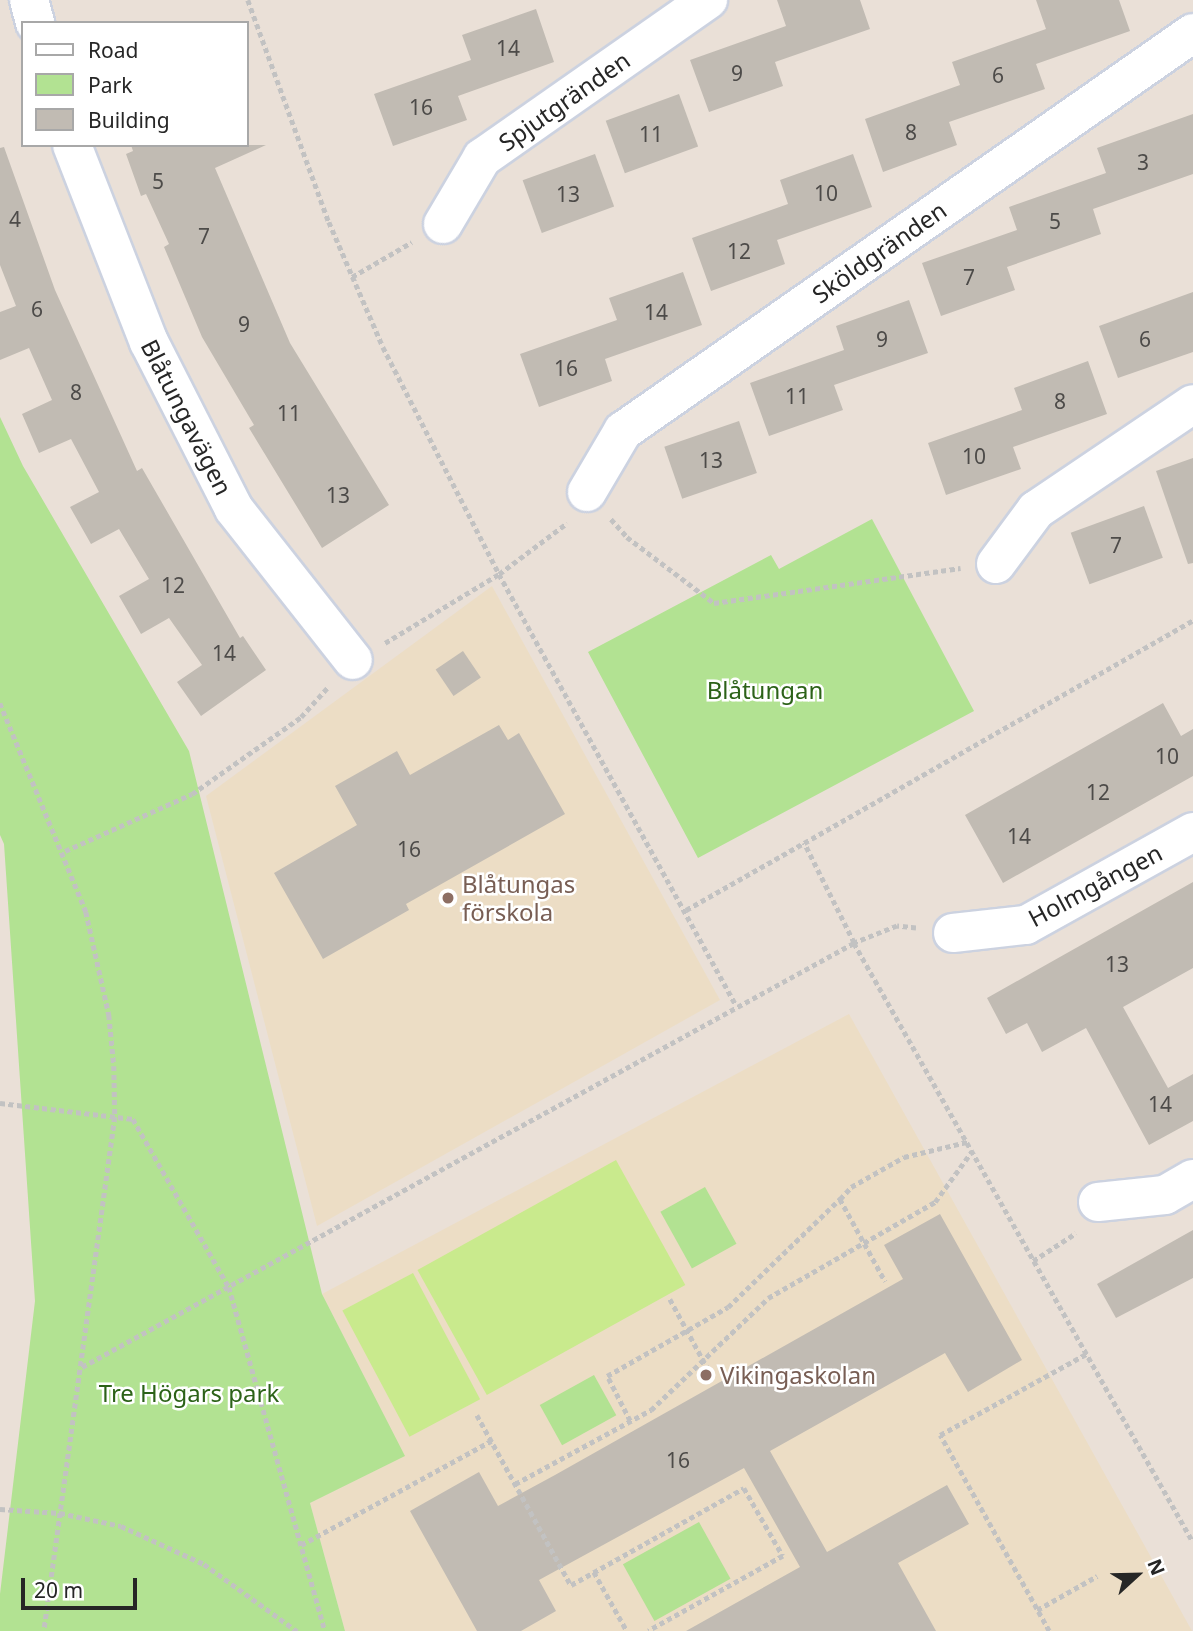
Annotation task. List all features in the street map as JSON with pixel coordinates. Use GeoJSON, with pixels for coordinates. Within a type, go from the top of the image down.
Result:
{"type":"FeatureCollection","features":[{"type":"Feature","properties":{"kind":"street"},"geometry":{"type":"LineString","coordinates":[[29,0],[34,21]]}},
{"type":"Feature","properties":{"kind":"street","name":"Spjutgränden"},"geometry":{"type":"LineString","coordinates":[[443,223],[482,158],[708,0]]}},
{"type":"Feature","properties":{"kind":"street","name":"Sköldgränden"},"geometry":{"type":"LineString","coordinates":[[587,492],[623,431],[1193,33]]}},
{"type":"Feature","properties":{"kind":"street","name":"Blåtungavägen"},"geometry":{"type":"LineString","coordinates":[[73,147],[149,342],[228,498],[271,561],[353,660]]}},
{"type":"Feature","properties":{"kind":"street"},"geometry":{"type":"LineString","coordinates":[[996,564],[1036,510],[1193,404]]}},
{"type":"Feature","properties":{"kind":"street","name":"Holmgången"},"geometry":{"type":"LineString","coordinates":[[953,933],[1026,925],[1193,832]]}},
{"type":"Feature","properties":{"kind":"street"},"geometry":{"type":"LineString","coordinates":[[1098,1202],[1165,1195],[1193,1179]]}},
{"type":"Feature","properties":{"kind":"path"},"geometry":{"type":"LineString","coordinates":[[248,0],[352,277],[499,574],[736,1005]]}},
{"type":"Feature","properties":{"kind":"path"},"geometry":{"type":"LineString","coordinates":[[352,277],[443,223]]}},
{"type":"Feature","properties":{"kind":"path"},"geometry":{"type":"LineString","coordinates":[[65,851],[192,794],[301,716],[353,660],[499,574],[562,530],[587,492],[627,537],[714,603],[996,564]]}},
{"type":"Feature","properties":{"kind":"path"},"geometry":{"type":"LineString","coordinates":[[686,910],[1193,620]]}},
{"type":"Feature","properties":{"kind":"path"},"geometry":{"type":"LineString","coordinates":[[0,703],[65,851],[89,923],[107,1003],[115,1117],[44,1631]]}},
{"type":"Feature","properties":{"kind":"path"},"geometry":{"type":"LineString","coordinates":[[804,844],[854,943],[1193,1542]]}},
{"type":"Feature","properties":{"kind":"path"},"geometry":{"type":"LineString","coordinates":[[82,1367],[736,1005],[854,943],[897,926],[953,933]]}},
{"type":"Feature","properties":{"kind":"path"},"geometry":{"type":"LineString","coordinates":[[0,1103],[134,1119],[229,1287],[325,1631]]}},
{"type":"Feature","properties":{"kind":"path"},"geometry":{"type":"LineString","coordinates":[[630,1421],[607,1376],[728,1307],[851,1187],[904,1157],[967,1142]]}},
{"type":"Feature","properties":{"kind":"path"},"geometry":{"type":"LineString","coordinates":[[515,1484],[651,1409],[768,1298],[935,1202],[972,1151]]}},
{"type":"Feature","properties":{"kind":"path"},"geometry":{"type":"LineString","coordinates":[[840,1199],[885,1281]]}},
{"type":"Feature","properties":{"kind":"path"},"geometry":{"type":"LineString","coordinates":[[1033,1261],[1071,1239],[1098,1202]]}},
{"type":"Feature","properties":{"kind":"path"},"geometry":{"type":"LineString","coordinates":[[670,1299],[714,1380]]}},
{"type":"Feature","properties":{"kind":"path"},"geometry":{"type":"LineString","coordinates":[[1049,1631],[940,1435],[1086,1354]]}},
{"type":"Feature","properties":{"kind":"path"},"geometry":{"type":"LineString","coordinates":[[477,1415],[571,1585],[744,1488],[783,1556],[648,1631]]}},
{"type":"Feature","properties":{"kind":"path"},"geometry":{"type":"LineString","coordinates":[[301,1545],[491,1441]]}},
{"type":"Feature","properties":{"kind":"path"},"geometry":{"type":"LineString","coordinates":[[0,1509],[60,1513],[121,1526],[204,1564],[297,1631]]}},
{"type":"Feature","properties":{"kind":"path"},"geometry":{"type":"LineString","coordinates":[[594,1572],[627,1631]]}},
{"type":"Feature","properties":{"kind":"path"},"geometry":{"type":"LineString","coordinates":[[1037,1609],[1097,1576]]}},
{"type":"Feature","properties":{"kind":"shaded area","name":"Blåtungas förskola"},"geometry":{"type":"Polygon","coordinates":[[[492,586],[720,1000],[317,1226],[206,796],[492,586]]]}},
{"type":"Feature","properties":{"kind":"shaded area","name":"Vikingaskolan"},"geometry":{"type":"Polygon","coordinates":[[[849,1014],[1192,1631],[345,1631],[310,1503],[404,1456],[322,1294],[849,1014]]]}},
{"type":"Feature","properties":{"kind":"green space","name":"Tre Högars park"},"geometry":{"type":"Polygon","coordinates":[[[0,417],[23,466],[189,751],[322,1294],[405,1456],[310,1503],[345,1631],[0,1631],[0,1594],[35,1301],[4,844],[0,835],[0,417]]]}},
{"type":"Feature","properties":{"kind":"green space","name":"Blåtungan"},"geometry":{"type":"Polygon","coordinates":[[[872,519],[974,711],[698,858],[588,652],[771,555],[779,569],[872,519]]]}},
{"type":"Feature","properties":{"kind":"green space"},"geometry":{"type":"Polygon","coordinates":[[[616,1160],[685,1285],[487,1395],[417,1270],[616,1160]]]}},
{"type":"Feature","properties":{"kind":"green space"},"geometry":{"type":"Polygon","coordinates":[[[705,1187],[737,1244],[692,1269],[660,1212],[705,1187]]]}},
{"type":"Feature","properties":{"kind":"green space"},"geometry":{"type":"Polygon","coordinates":[[[413,1273],[480,1399],[409,1437],[342,1311],[413,1273]]]}},
{"type":"Feature","properties":{"kind":"green space"},"geometry":{"type":"Polygon","coordinates":[[[594,1375],[616,1415],[562,1445],[540,1405],[594,1375]]]}},
{"type":"Feature","properties":{"kind":"green space"},"geometry":{"type":"Polygon","coordinates":[[[699,1522],[731,1579],[654,1621],[623,1564],[699,1522]]]}},
{"type":"Feature","properties":{"kind":"building"},"geometry":{"type":"Polygon","coordinates":[[[777,0],[860,0],[870,29],[775,62],[783,86],[709,112],[690,60],[786,26],[777,0]]]}},
{"type":"Feature","properties":{"kind":"building"},"geometry":{"type":"Polygon","coordinates":[[[1036,0],[1119,0],[1130,31],[1036,64],[1045,89],[949,122],[957,145],[883,172],[865,119],[960,85],[952,62],[1046,29],[1036,0]]]}},
{"type":"Feature","properties":{"kind":"building"},"geometry":{"type":"Polygon","coordinates":[[[536,9],[554,62],[458,96],[467,120],[393,146],[374,94],[471,60],[462,35],[536,9]]]}},
{"type":"Feature","properties":{"kind":"building"},"geometry":{"type":"Polygon","coordinates":[[[679,94],[698,147],[625,173],[606,121],[679,94]]]}},
{"type":"Feature","properties":{"kind":"building"},"geometry":{"type":"Polygon","coordinates":[[[1193,114],[1193,174],[1093,209],[1101,234],[1007,267],[1015,290],[941,316],[922,263],[1017,230],[1009,207],[1106,173],[1097,148],[1193,114]]]}},
{"type":"Feature","properties":{"kind":"building"},"geometry":{"type":"Polygon","coordinates":[[[266,145],[215,168],[290,343],[389,505],[322,548],[249,428],[254,425],[202,337],[164,247],[169,244],[146,194],[141,196],[126,154],[133,151],[132,147],[266,145]]]}},
{"type":"Feature","properties":{"kind":"building"},"geometry":{"type":"Polygon","coordinates":[[[4,147],[55,290],[137,471],[142,468],[240,638],[243,636],[266,670],[201,716],[177,682],[202,665],[169,618],[141,634],[119,596],[149,579],[119,529],[91,544],[70,507],[99,492],[71,439],[39,453],[22,414],[52,400],[29,348],[0,360],[0,312],[16,306],[0,265],[0,148],[4,147]]]}},
{"type":"Feature","properties":{"kind":"building"},"geometry":{"type":"Polygon","coordinates":[[[595,154],[614,207],[542,233],[523,180],[595,154]]]}},
{"type":"Feature","properties":{"kind":"building"},"geometry":{"type":"Polygon","coordinates":[[[853,154],[872,207],[777,240],[785,264],[711,291],[692,238],[788,204],[780,180],[853,154]]]}},
{"type":"Feature","properties":{"kind":"building"},"geometry":{"type":"Polygon","coordinates":[[[683,272],[702,325],[605,359],[612,381],[539,407],[520,354],[617,320],[609,298],[683,272]]]}},
{"type":"Feature","properties":{"kind":"building"},"geometry":{"type":"Polygon","coordinates":[[[1193,292],[1193,352],[1118,378],[1099,326],[1193,292]]]}},
{"type":"Feature","properties":{"kind":"building"},"geometry":{"type":"Polygon","coordinates":[[[909,300],[928,353],[834,385],[843,410],[769,436],[750,383],[844,350],[836,326],[909,300]]]}},
{"type":"Feature","properties":{"kind":"building"},"geometry":{"type":"Polygon","coordinates":[[[1088,361],[1107,414],[1013,447],[1021,469],[946,495],[928,443],[1022,410],[1014,388],[1088,361]]]}},
{"type":"Feature","properties":{"kind":"building"},"geometry":{"type":"Polygon","coordinates":[[[739,421],[757,473],[682,499],[664,447],[739,421]]]}},
{"type":"Feature","properties":{"kind":"building"},"geometry":{"type":"Polygon","coordinates":[[[1193,458],[1193,563],[1188,564],[1156,471],[1193,458]]]}},
{"type":"Feature","properties":{"kind":"building"},"geometry":{"type":"Polygon","coordinates":[[[1144,506],[1163,558],[1090,584],[1071,533],[1144,506]]]}},
{"type":"Feature","properties":{"kind":"building"},"geometry":{"type":"Polygon","coordinates":[[[463,651],[481,678],[454,696],[436,669],[463,651]]]}},
{"type":"Feature","properties":{"kind":"building"},"geometry":{"type":"Polygon","coordinates":[[[1163,703],[1181,736],[1193,729],[1193,776],[1003,883],[965,815],[1163,703]]]}},
{"type":"Feature","properties":{"kind":"building"},"geometry":{"type":"Polygon","coordinates":[[[499,725],[508,740],[519,733],[565,814],[406,904],[409,910],[323,959],[274,873],[357,825],[335,786],[397,751],[410,775],[499,725]]]}},
{"type":"Feature","properties":{"kind":"building"},"geometry":{"type":"Polygon","coordinates":[[[1193,882],[1193,968],[1123,1007],[1168,1088],[1193,1074],[1193,1121],[1149,1145],[1086,1028],[1042,1052],[1027,1023],[1006,1034],[987,998],[1193,882]]]}},
{"type":"Feature","properties":{"kind":"building"},"geometry":{"type":"Polygon","coordinates":[[[940,1214],[1022,1360],[968,1392],[945,1353],[770,1451],[827,1552],[947,1485],[969,1524],[898,1563],[936,1631],[686,1631],[800,1567],[744,1468],[539,1580],[556,1611],[521,1631],[477,1631],[410,1511],[479,1472],[498,1506],[555,1475],[903,1279],[884,1245],[940,1214]]]}},
{"type":"Feature","properties":{"kind":"building"},"geometry":{"type":"Polygon","coordinates":[[[1193,1230],[1193,1278],[1116,1318],[1097,1284],[1193,1230]]]}},
{"type":"Feature","properties":{"kind":"place","name":"Blåtungas förskola"},"geometry":{"type":"Point","coordinates":[448,898]}},
{"type":"Feature","properties":{"kind":"place","name":"Vikingaskolan"},"geometry":{"type":"Point","coordinates":[706,1375]}}]}
